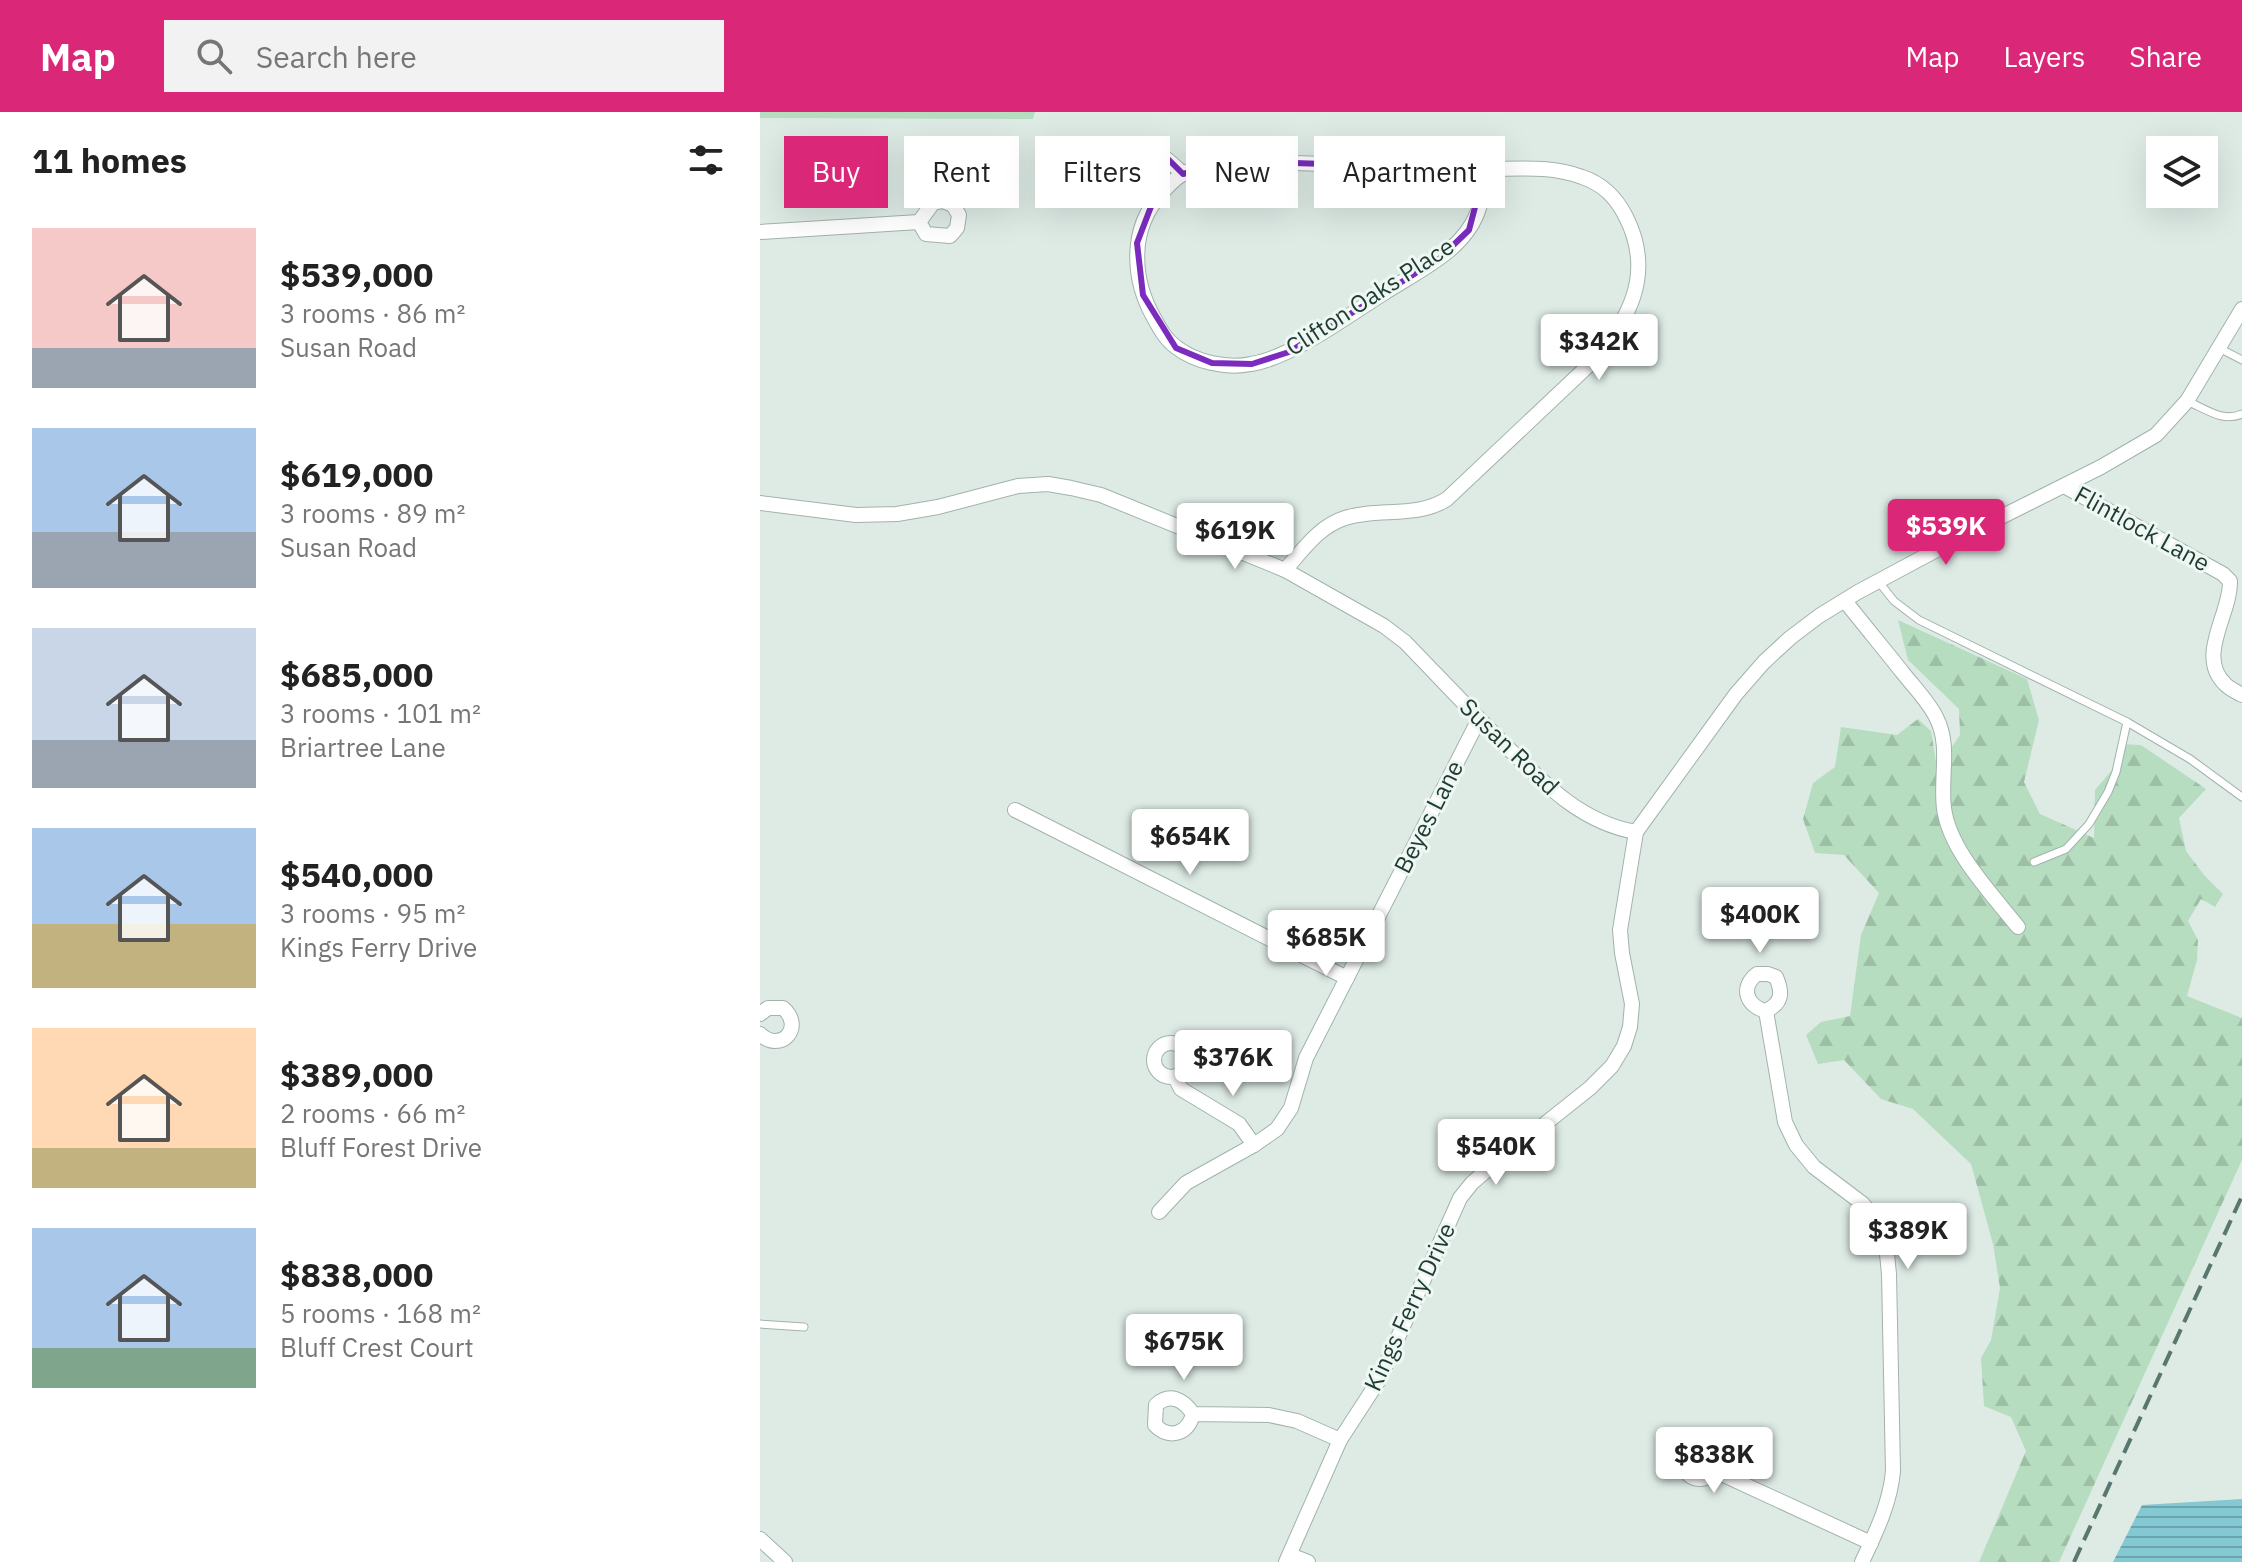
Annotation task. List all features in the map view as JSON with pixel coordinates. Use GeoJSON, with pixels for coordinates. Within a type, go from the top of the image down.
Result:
{"type":"FeatureCollection","features":[{"type":"Feature","properties":{"kind":"street"},"geometry":{"type":"LineString","coordinates":[[1170,161],[1183,174]]}},
{"type":"Feature","properties":{"kind":"street","name":"Clifton Oaks Place"},"geometry":{"type":"LineString","coordinates":[[1170,187],[1183,174],[1230,161],[1314,164]]}},
{"type":"Feature","properties":{"kind":"street","name":"Clifton Oaks Place"},"geometry":{"type":"LineString","coordinates":[[1285,570],[1321,530],[1343,518],[1426,509],[1447,499],[1589,365],[1610,343],[1623,320],[1639,274],[1634,233],[1614,197],[1600,185],[1563,171],[1505,169]]}},
{"type":"Feature","properties":{"kind":"street","name":"Clifton Oaks Place"},"geometry":{"type":"LineString","coordinates":[[1150,208],[1137,243],[1137,272],[1143,295],[1163,335],[1176,348],[1201,360],[1239,366],[1289,352],[1440,258],[1463,237],[1478,208]]}},
{"type":"Feature","properties":{"kind":"street"},"geometry":{"type":"LineString","coordinates":[[760,232],[919,222]]}},
{"type":"Feature","properties":{"kind":"street"},"geometry":{"type":"LineString","coordinates":[[1636,832],[1736,694],[1790,638],[1819,616],[1878,581],[2156,435],[2187,401],[2242,309]]}},
{"type":"Feature","properties":{"kind":"street","name":"Susan Road"},"geometry":{"type":"LineString","coordinates":[[760,503],[856,515],[897,514],[938,507],[1018,486],[1048,484],[1101,495],[1285,570],[1394,633],[1554,794],[1617,829],[1636,832]]}},
{"type":"Feature","properties":{"kind":"street","name":"Flintlock Lane"},"geometry":{"type":"LineString","coordinates":[[2064,486],[2223,574],[2230,581],[2230,595],[2212,659],[2224,684],[2242,695]]}},
{"type":"Feature","properties":{"kind":"street"},"geometry":{"type":"LineString","coordinates":[[1845,601],[1937,719],[1945,761],[1944,811],[1952,835],[1968,862],[2018,927]]}},
{"type":"Feature","properties":{"kind":"street","name":"Beyes Lane"},"geometry":{"type":"LineString","coordinates":[[1159,1212],[1186,1183],[1277,1129],[1291,1108],[1306,1058],[1479,719]]}},
{"type":"Feature","properties":{"kind":"street"},"geometry":{"type":"LineString","coordinates":[[1015,810],[1347,978]]}},
{"type":"Feature","properties":{"kind":"street","name":"Kings Ferry Drive"},"geometry":{"type":"LineString","coordinates":[[1288,1558],[1340,1440],[1379,1380],[1460,1198],[1479,1176],[1590,1088],[1612,1066],[1624,1046],[1632,1004],[1620,930],[1636,832]]}},
{"type":"Feature","properties":{"kind":"street"},"geometry":{"type":"LineString","coordinates":[[760,1014],[773,1007],[783,1008],[791,1017],[792,1025],[787,1036],[780,1040],[767,1040],[760,1034]]}},
{"type":"Feature","properties":{"kind":"street"},"geometry":{"type":"LineString","coordinates":[[1766,1011],[1785,1122],[1796,1145],[1814,1167],[1863,1204],[1876,1221],[1886,1244],[1893,1471],[1890,1499],[1862,1562]]}},
{"type":"Feature","properties":{"kind":"street"},"geometry":{"type":"LineString","coordinates":[[1175,1077],[1181,1089],[1239,1124],[1254,1145]]}},
{"type":"Feature","properties":{"kind":"street"},"geometry":{"type":"LineString","coordinates":[[1193,1414],[1269,1415],[1297,1421],[1340,1440]]}},
{"type":"Feature","properties":{"kind":"street"},"geometry":{"type":"LineString","coordinates":[[1715,1471],[1871,1543]]}},
{"type":"Feature","properties":{"kind":"street"},"geometry":{"type":"LineString","coordinates":[[760,1539],[785,1562]]}},
{"type":"Feature","properties":{"kind":"street"},"geometry":{"type":"LineString","coordinates":[[1288,1558],[1308,1562]]}},
{"type":"Feature","properties":{"kind":"lane"},"geometry":{"type":"LineString","coordinates":[[2219,348],[2242,360]]}},
{"type":"Feature","properties":{"kind":"lane"},"geometry":{"type":"LineString","coordinates":[[2187,401],[2229,418],[2242,414]]}},
{"type":"Feature","properties":{"kind":"lane"},"geometry":{"type":"LineString","coordinates":[[1878,581],[1894,601],[1919,620],[2127,722],[2190,759],[2242,797]]}},
{"type":"Feature","properties":{"kind":"lane"},"geometry":{"type":"LineString","coordinates":[[2034,862],[2066,849],[2089,824],[2116,772],[2127,722]]}},
{"type":"Feature","properties":{"kind":"lane"},"geometry":{"type":"LineString","coordinates":[[760,1324],[804,1327]]}},
{"type":"Feature","properties":{"kind":"highlighted area"},"geometry":{"type":"Polygon","coordinates":[[[1142,150],[1165,156],[1183,174],[1230,161],[1485,169],[1469,230],[1440,258],[1289,352],[1252,364],[1212,363],[1176,348],[1143,295],[1137,243],[1152,204],[1132,178],[1131,163],[1142,150]]]}},
{"type":"Feature","properties":{"kind":"green space"},"geometry":{"type":"Polygon","coordinates":[[[760,112],[1035,112],[1033,119],[760,118],[760,112]]]}},
{"type":"Feature","properties":{"kind":"green space"},"geometry":{"type":"Polygon","coordinates":[[[1898,620],[2027,679],[2039,720],[2024,782],[2040,814],[2094,838],[2095,790],[2112,770],[2121,744],[2141,745],[2206,789],[2179,818],[2186,851],[2223,894],[2215,907],[2201,899],[2188,921],[2198,940],[2197,960],[2187,996],[2242,1018],[2242,1160],[2059,1562],[1979,1562],[2026,1451],[2011,1417],[1984,1406],[1981,1358],[1991,1340],[2000,1288],[1993,1244],[1971,1164],[1913,1109],[1881,1099],[1844,1060],[1818,1064],[1806,1035],[1821,1022],[1850,1016],[1861,935],[1879,893],[1844,855],[1815,853],[1803,819],[1813,783],[1835,767],[1841,727],[1897,735],[1918,719],[1931,731],[1937,768],[1960,735],[1959,709],[1908,660],[1898,620]]]}},
{"type":"Feature","properties":{"kind":"water"},"geometry":{"type":"Polygon","coordinates":[[[2242,1499],[2242,1562],[2113,1562],[2142,1505],[2242,1499]]]}},
{"type":"Feature","properties":{"kind":"railway"},"geometry":{"type":"LineString","coordinates":[[2074,1562],[2242,1196]]}}]}
